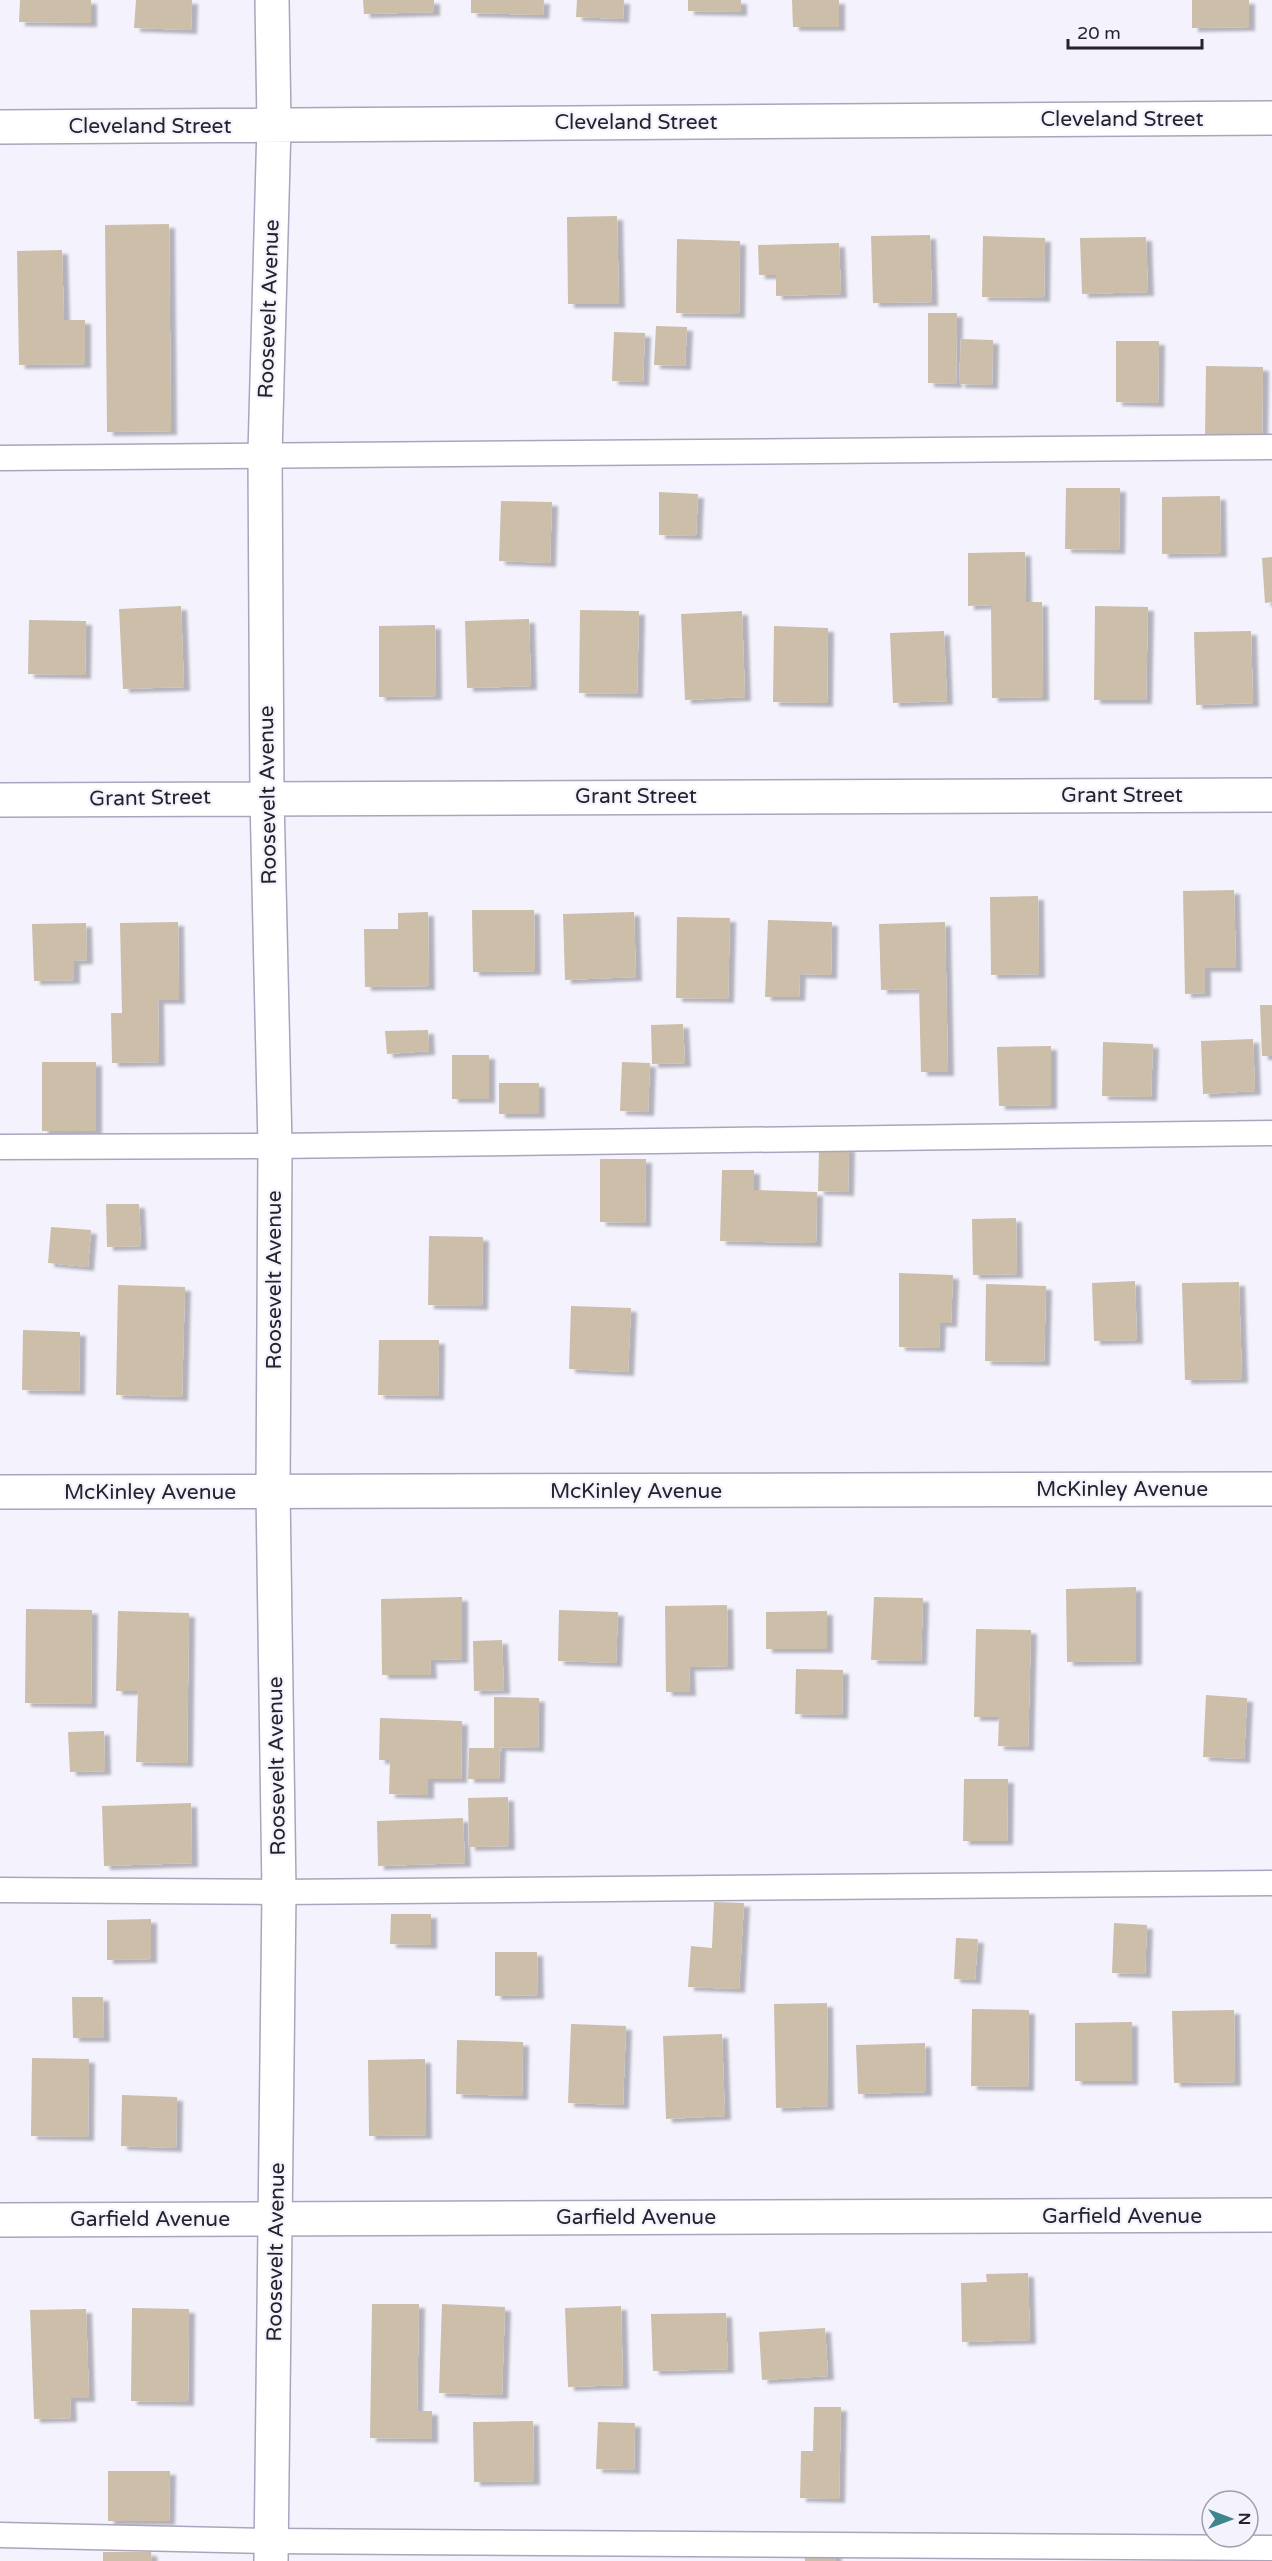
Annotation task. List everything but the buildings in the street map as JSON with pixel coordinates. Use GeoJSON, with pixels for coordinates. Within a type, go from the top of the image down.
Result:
{"type":"FeatureCollection","features":[{"type":"Feature","properties":{"kind":"street","name":"Roosevelt Avenue"},"geometry":{"type":"LineString","coordinates":[[271,2551],[279,1892],[273,1492],[275,1146],[267,797],[265,454],[274,125],[272,0]]}},
{"type":"Feature","properties":{"kind":"street","name":"Cleveland Street"},"geometry":{"type":"LineString","coordinates":[[0,127],[1272,118]]}},
{"type":"Feature","properties":{"kind":"street","name":"Grant Street"},"geometry":{"type":"LineString","coordinates":[[0,800],[267,797],[1272,795]]}},
{"type":"Feature","properties":{"kind":"street","name":"McKinley Avenue"},"geometry":{"type":"LineString","coordinates":[[0,1492],[1272,1489]]}},
{"type":"Feature","properties":{"kind":"street","name":"Garfield Avenue"},"geometry":{"type":"LineString","coordinates":[[0,2220],[1272,2215]]}},
{"type":"Feature","properties":{"kind":"lane"},"geometry":{"type":"LineString","coordinates":[[0,458],[1272,447]]}},
{"type":"Feature","properties":{"kind":"lane"},"geometry":{"type":"LineString","coordinates":[[0,1147],[275,1146],[1272,1133]]}},
{"type":"Feature","properties":{"kind":"lane"},"geometry":{"type":"LineString","coordinates":[[0,1890],[279,1892],[1272,1883]]}},
{"type":"Feature","properties":{"kind":"lane"},"geometry":{"type":"LineString","coordinates":[[0,2535],[271,2551],[1272,2548]]}}]}
